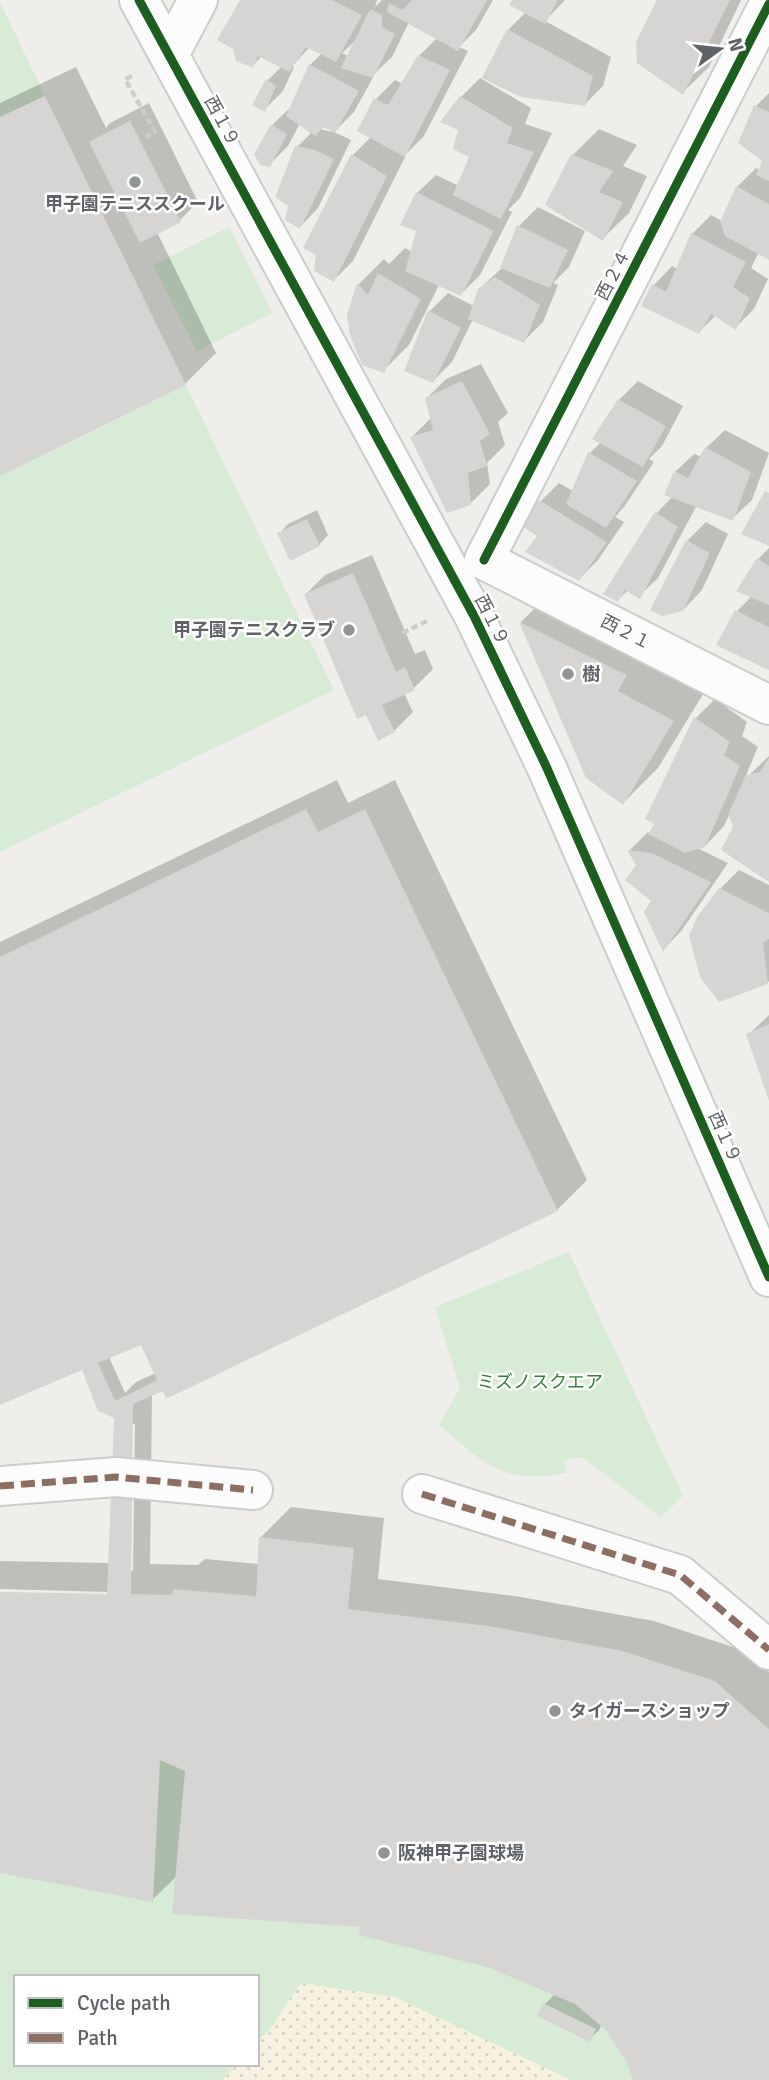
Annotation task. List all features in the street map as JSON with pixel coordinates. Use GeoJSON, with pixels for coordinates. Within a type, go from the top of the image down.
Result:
{"type":"FeatureCollection","features":[{"type":"Feature","properties":{"kind":"street","name":"西１９"},"geometry":{"type":"LineString","coordinates":[[139,0],[474,616],[546,766],[769,1278]]}},
{"type":"Feature","properties":{"kind":"street"},"geometry":{"type":"LineString","coordinates":[[169,55],[198,0]]}},
{"type":"Feature","properties":{"kind":"street","name":"西２４"},"geometry":{"type":"LineString","coordinates":[[484,560],[769,4]]}},
{"type":"Feature","properties":{"kind":"street"},"geometry":{"type":"LineString","coordinates":[[445,566],[484,560]]}},
{"type":"Feature","properties":{"kind":"street","name":"西２１"},"geometry":{"type":"LineString","coordinates":[[484,560],[769,705]]}},
{"type":"Feature","properties":{"kind":"street"},"geometry":{"type":"LineString","coordinates":[[0,1486],[116,1477],[253,1490]]}},
{"type":"Feature","properties":{"kind":"street"},"geometry":{"type":"LineString","coordinates":[[422,1494],[680,1575],[769,1650]]}},
{"type":"Feature","properties":{"kind":"path"},"geometry":{"type":"LineString","coordinates":[[402,633],[433,618]]}},
{"type":"Feature","properties":{"kind":"green space"},"geometry":{"type":"Polygon","coordinates":[[[0,2],[45,96],[0,117],[0,2]]]}},
{"type":"Feature","properties":{"kind":"green space"},"geometry":{"type":"Polygon","coordinates":[[[229,227],[272,313],[197,351],[153,265],[229,227]]]}},
{"type":"Feature","properties":{"kind":"green space"},"geometry":{"type":"Polygon","coordinates":[[[186,385],[334,690],[0,852],[0,476],[186,385]]]}},
{"type":"Feature","properties":{"kind":"green space","name":"ミズノスクエア"},"geometry":{"type":"Polygon","coordinates":[[[569,1252],[683,1496],[661,1517],[582,1457],[564,1461],[567,1473],[526,1476],[510,1473],[496,1468],[469,1451],[439,1425],[460,1388],[435,1307],[569,1252]]]}},
{"type":"Feature","properties":{"kind":"green space","name":"阪神甲子園球場"},"geometry":{"type":"Polygon","coordinates":[[[259,1537],[354,1548],[348,1609],[489,1626],[623,1651],[715,1681],[769,1729],[769,2080],[0,2080],[0,1592],[172,1595],[173,1589],[255,1596],[259,1537]]]}},
{"type":"Feature","properties":{"kind":"sand"},"geometry":{"type":"Polygon","coordinates":[[[301,1983],[395,1997],[571,2080],[222,2080],[235,2066],[259,2066],[259,2040],[271,2028],[301,1983]]]}},
{"type":"Feature","properties":{"kind":"building"},"geometry":{"type":"Polygon","coordinates":[[[240,0],[332,0],[362,15],[336,62],[306,47],[289,72],[258,56],[253,68],[236,61],[233,49],[217,40],[240,0]]]}},
{"type":"Feature","properties":{"kind":"building"},"geometry":{"type":"Polygon","coordinates":[[[412,0],[487,0],[458,51],[387,12],[389,3],[403,10],[412,0]]]}},
{"type":"Feature","properties":{"kind":"building"},"geometry":{"type":"Polygon","coordinates":[[[512,0],[558,0],[545,24],[509,5],[512,0]]]}},
{"type":"Feature","properties":{"kind":"building"},"geometry":{"type":"Polygon","coordinates":[[[657,0],[730,0],[683,95],[637,63],[636,42],[657,0]]]}},
{"type":"Feature","properties":{"kind":"building"},"geometry":{"type":"Polygon","coordinates":[[[370,9],[382,15],[382,27],[395,34],[373,78],[341,68],[370,9]]]}},
{"type":"Feature","properties":{"kind":"building"},"geometry":{"type":"Polygon","coordinates":[[[507,29],[593,76],[585,106],[521,97],[482,78],[507,29]]]}},
{"type":"Feature","properties":{"kind":"building"},"geometry":{"type":"Polygon","coordinates":[[[418,55],[450,70],[405,157],[357,131],[374,98],[388,105],[418,55]]]}},
{"type":"Feature","properties":{"kind":"building"},"geometry":{"type":"Polygon","coordinates":[[[309,64],[359,91],[335,133],[324,127],[315,136],[286,116],[309,64]]]}},
{"type":"Feature","properties":{"kind":"building"},"geometry":{"type":"Polygon","coordinates":[[[266,79],[276,86],[265,112],[252,105],[266,79]]]}},
{"type":"Feature","properties":{"kind":"building"},"geometry":{"type":"Polygon","coordinates":[[[45,96],[186,385],[0,476],[0,117],[45,96]]]}},
{"type":"Feature","properties":{"kind":"building"},"geometry":{"type":"Polygon","coordinates":[[[460,96],[513,128],[507,143],[534,152],[501,219],[453,195],[469,157],[453,149],[458,130],[440,122],[460,96]]]}},
{"type":"Feature","properties":{"kind":"building"},"geometry":{"type":"Polygon","coordinates":[[[754,105],[769,112],[769,181],[756,175],[762,161],[738,143],[754,105]]]}},
{"type":"Feature","properties":{"kind":"building","name":"甲子園テニススクール"},"geometry":{"type":"Polygon","coordinates":[[[130,121],[181,222],[140,243],[89,142],[130,121]]]}},
{"type":"Feature","properties":{"kind":"building"},"geometry":{"type":"Polygon","coordinates":[[[271,124],[287,134],[270,167],[260,165],[254,154],[271,124]]]}},
{"type":"Feature","properties":{"kind":"building"},"geometry":{"type":"Polygon","coordinates":[[[295,146],[315,150],[334,159],[300,229],[285,220],[288,206],[275,197],[295,146]]]}},
{"type":"Feature","properties":{"kind":"building"},"geometry":{"type":"Polygon","coordinates":[[[351,154],[387,176],[334,282],[314,271],[316,255],[303,248],[351,154]]]}},
{"type":"Feature","properties":{"kind":"building"},"geometry":{"type":"Polygon","coordinates":[[[571,154],[613,171],[599,192],[623,202],[603,241],[545,205],[571,154]]]}},
{"type":"Feature","properties":{"kind":"building"},"geometry":{"type":"Polygon","coordinates":[[[736,186],[769,204],[769,260],[725,236],[720,222],[736,186]]]}},
{"type":"Feature","properties":{"kind":"building"},"geometry":{"type":"Polygon","coordinates":[[[416,192],[494,231],[461,296],[405,271],[416,231],[400,225],[416,192]]]}},
{"type":"Feature","properties":{"kind":"building"},"geometry":{"type":"Polygon","coordinates":[[[517,225],[568,250],[550,288],[500,268],[517,225]]]}},
{"type":"Feature","properties":{"kind":"building"},"geometry":{"type":"Polygon","coordinates":[[[691,233],[746,262],[733,287],[750,298],[736,330],[711,314],[699,334],[641,306],[652,284],[666,292],[691,233]]]}},
{"type":"Feature","properties":{"kind":"building"},"geometry":{"type":"Polygon","coordinates":[[[378,273],[421,299],[384,373],[362,365],[350,335],[347,315],[357,283],[368,295],[378,273]]]}},
{"type":"Feature","properties":{"kind":"building"},"geometry":{"type":"Polygon","coordinates":[[[495,277],[540,305],[524,343],[468,319],[478,289],[495,277]]]}},
{"type":"Feature","properties":{"kind":"building"},"geometry":{"type":"Polygon","coordinates":[[[428,310],[461,328],[433,383],[404,371],[428,310]]]}},
{"type":"Feature","properties":{"kind":"building"},"geometry":{"type":"Polygon","coordinates":[[[462,381],[490,434],[480,441],[487,466],[468,473],[471,505],[447,513],[410,437],[433,430],[425,398],[462,381]]]}},
{"type":"Feature","properties":{"kind":"building"},"geometry":{"type":"Polygon","coordinates":[[[618,399],[666,426],[643,467],[592,439],[618,399]]]}},
{"type":"Feature","properties":{"kind":"building"},"geometry":{"type":"Polygon","coordinates":[[[705,447],[751,472],[733,521],[664,495],[674,471],[688,478],[705,447]]]}},
{"type":"Feature","properties":{"kind":"building"},"geometry":{"type":"Polygon","coordinates":[[[588,452],[637,481],[606,528],[566,504],[588,452]]]}},
{"type":"Feature","properties":{"kind":"building"},"geometry":{"type":"Polygon","coordinates":[[[765,491],[769,493],[769,546],[741,534],[765,491]]]}},
{"type":"Feature","properties":{"kind":"building"},"geometry":{"type":"Polygon","coordinates":[[[539,500],[607,542],[579,581],[525,552],[537,536],[522,526],[539,500]]]}},
{"type":"Feature","properties":{"kind":"building"},"geometry":{"type":"Polygon","coordinates":[[[655,512],[678,527],[640,599],[625,590],[618,602],[603,594],[655,512]]]}},
{"type":"Feature","properties":{"kind":"building"},"geometry":{"type":"Polygon","coordinates":[[[307,519],[320,546],[290,561],[277,533],[307,519]]]}},
{"type":"Feature","properties":{"kind":"building"},"geometry":{"type":"Polygon","coordinates":[[[686,540],[710,553],[683,611],[662,616],[650,610],[686,540]]]}},
{"type":"Feature","properties":{"kind":"building"},"geometry":{"type":"Polygon","coordinates":[[[757,558],[769,566],[769,605],[736,591],[757,558]]]}},
{"type":"Feature","properties":{"kind":"building","name":"甲子園テニスクラブ"},"geometry":{"type":"Polygon","coordinates":[[[353,573],[396,672],[405,667],[415,690],[382,705],[395,732],[378,741],[366,715],[357,719],[304,594],[353,573]]]}},
{"type":"Feature","properties":{"kind":"building"},"geometry":{"type":"Polygon","coordinates":[[[735,610],[769,627],[769,670],[716,645],[735,610]]]}},
{"type":"Feature","properties":{"kind":"building"},"geometry":{"type":"Polygon","coordinates":[[[519,622],[627,675],[618,691],[674,721],[623,805],[586,778],[519,622]]]}},
{"type":"Feature","properties":{"kind":"building"},"geometry":{"type":"Polygon","coordinates":[[[694,717],[730,742],[724,755],[740,766],[705,847],[685,853],[648,834],[654,824],[645,819],[694,717]]]}},
{"type":"Feature","properties":{"kind":"building"},"geometry":{"type":"Polygon","coordinates":[[[769,758],[769,882],[721,850],[733,826],[728,814],[746,775],[760,772],[769,758]]]}},
{"type":"Feature","properties":{"kind":"building"},"geometry":{"type":"Polygon","coordinates":[[[306,809],[318,832],[365,809],[558,1211],[166,1399],[163,1391],[133,1404],[131,1594],[172,1595],[173,1589],[256,1596],[259,1537],[354,1548],[348,1609],[489,1626],[623,1651],[715,1681],[769,1729],[769,2080],[633,2080],[627,2062],[606,2030],[575,2004],[487,1967],[359,1935],[360,1927],[172,1914],[185,1771],[160,1760],[153,1902],[0,1873],[0,1592],[107,1594],[114,1418],[98,1411],[82,1370],[0,1405],[0,957],[306,809]],[[141,1345],[98,1363],[115,1401],[157,1380],[141,1345]]]}},
{"type":"Feature","properties":{"kind":"building"},"geometry":{"type":"Polygon","coordinates":[[[627,850],[652,853],[711,882],[663,952],[644,912],[651,901],[625,880],[636,865],[627,850]]]}},
{"type":"Feature","properties":{"kind":"building"},"geometry":{"type":"Polygon","coordinates":[[[719,888],[769,913],[769,939],[763,942],[768,984],[719,1002],[700,977],[689,936],[697,917],[719,888]]]}},
{"type":"Feature","properties":{"kind":"building"},"geometry":{"type":"Polygon","coordinates":[[[769,1024],[769,1101],[746,1034],[769,1024]]]}},
{"type":"Feature","properties":{"kind":"building"},"geometry":{"type":"Polygon","coordinates":[[[543,2003],[596,2029],[590,2042],[537,2016],[543,2003]]]}},
{"type":"Feature","properties":{"kind":"marked path"},"geometry":{"type":"LineString","coordinates":[[0,1486],[116,1477],[253,1490]]}},
{"type":"Feature","properties":{"kind":"marked path"},"geometry":{"type":"LineString","coordinates":[[422,1494],[680,1575],[769,1650]]}},
{"type":"Feature","properties":{"kind":"cycle path"},"geometry":{"type":"LineString","coordinates":[[139,0],[474,616],[546,766],[769,1277]]}},
{"type":"Feature","properties":{"kind":"cycle path"},"geometry":{"type":"LineString","coordinates":[[484,560],[769,4]]}},
{"type":"Feature","properties":{"kind":"place","name":"甲子園テニススクール"},"geometry":{"type":"Point","coordinates":[135,182]}},
{"type":"Feature","properties":{"kind":"place","name":"甲子園テニスクラブ"},"geometry":{"type":"Point","coordinates":[349,630]}},
{"type":"Feature","properties":{"kind":"place","name":"樹"},"geometry":{"type":"Point","coordinates":[568,674]}},
{"type":"Feature","properties":{"kind":"place","name":"タイガースショップ"},"geometry":{"type":"Point","coordinates":[555,1711]}},
{"type":"Feature","properties":{"kind":"place","name":"阪神甲子園球場"},"geometry":{"type":"Point","coordinates":[384,1853]}}]}
